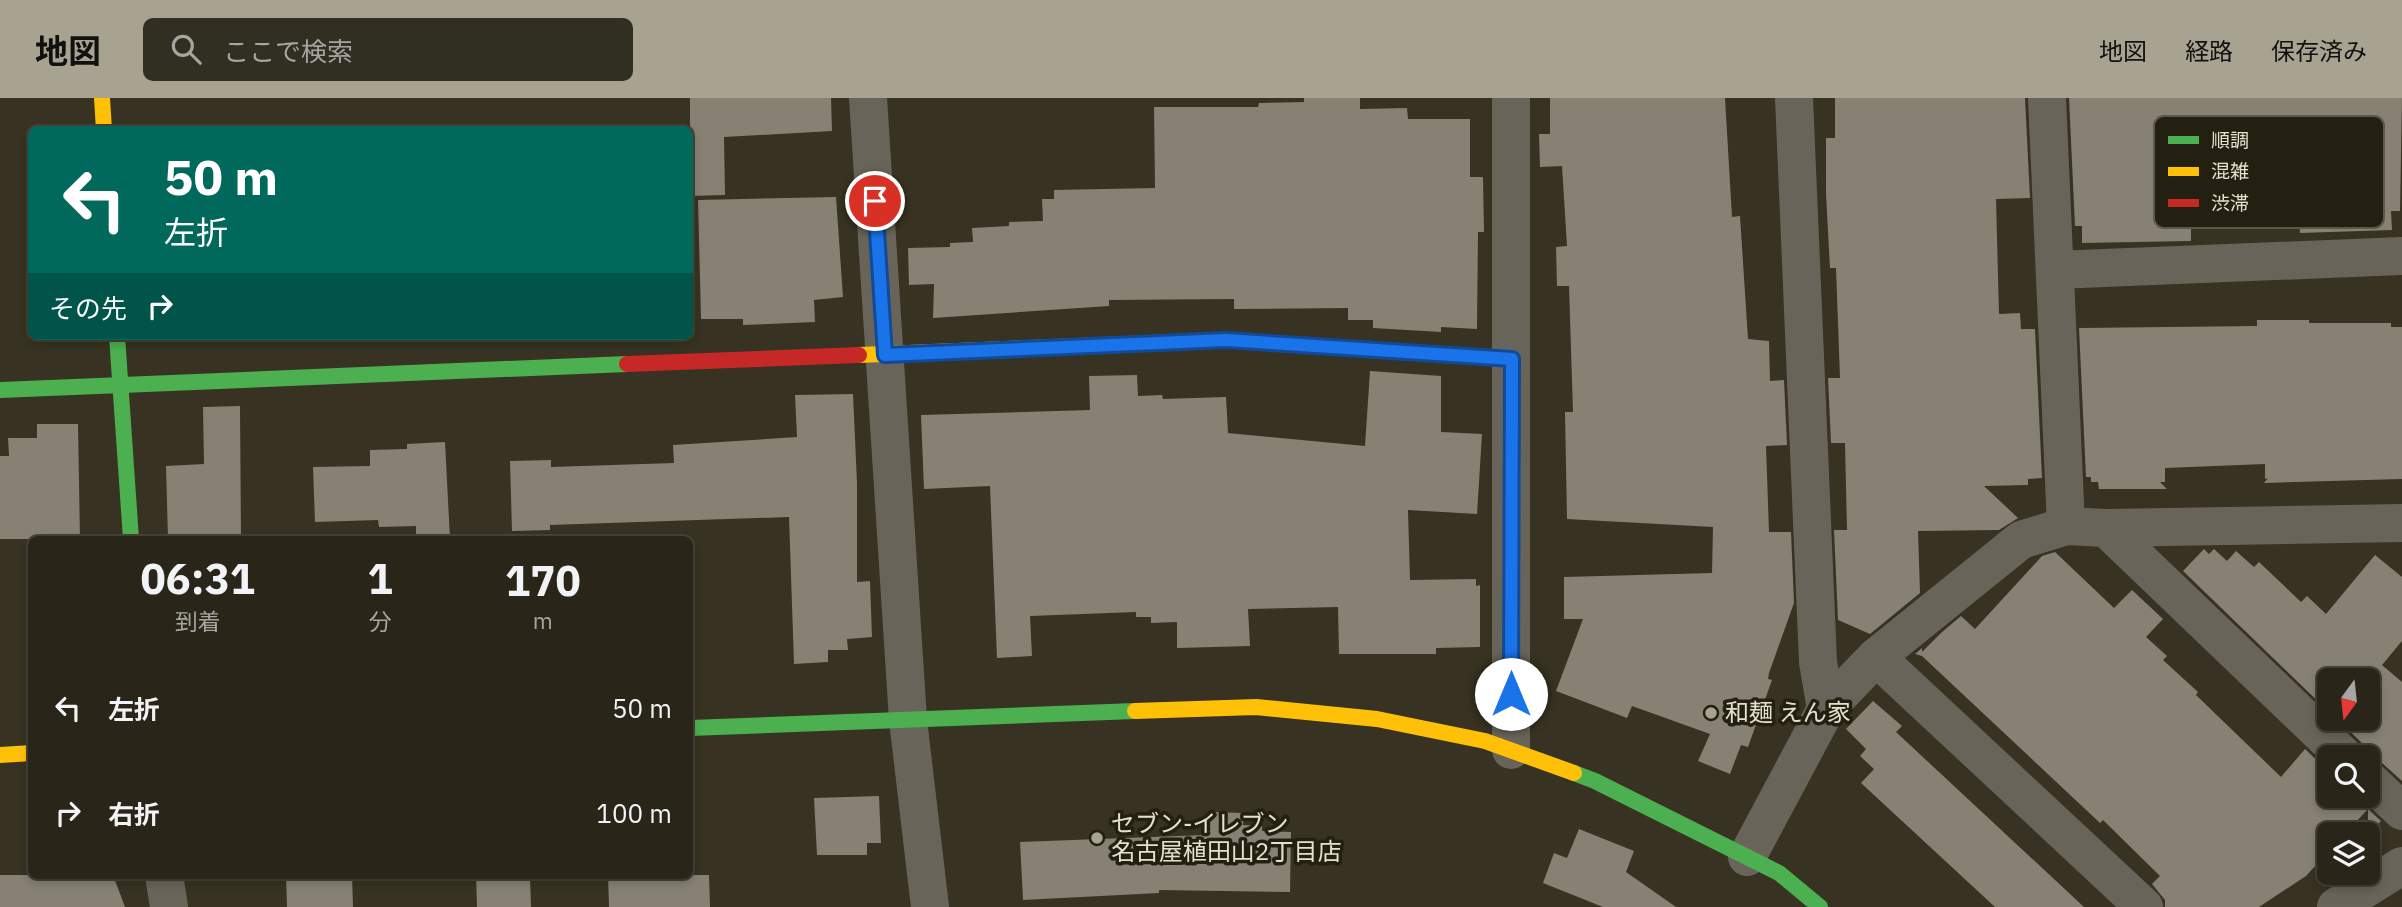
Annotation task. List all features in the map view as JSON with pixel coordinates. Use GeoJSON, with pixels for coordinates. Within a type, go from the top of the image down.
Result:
{"type":"FeatureCollection","features":[{"type":"Feature","properties":{"kind":"street"},"geometry":{"type":"LineString","coordinates":[[102,98],[104,126]]}},
{"type":"Feature","properties":{"kind":"street"},"geometry":{"type":"LineString","coordinates":[[869,98],[908,719],[930,907]]}},
{"type":"Feature","properties":{"kind":"street"},"geometry":{"type":"LineString","coordinates":[[1511,98],[1511,750]]}},
{"type":"Feature","properties":{"kind":"street"},"geometry":{"type":"LineString","coordinates":[[1794,98],[1818,662],[1826,709]]}},
{"type":"Feature","properties":{"kind":"street"},"geometry":{"type":"LineString","coordinates":[[2048,98],[2066,526]]}},
{"type":"Feature","properties":{"kind":"street"},"geometry":{"type":"LineString","coordinates":[[2055,270],[2402,256]]}},
{"type":"Feature","properties":{"kind":"street"},"geometry":{"type":"LineString","coordinates":[[117,340],[131,536]]}},
{"type":"Feature","properties":{"kind":"street"},"geometry":{"type":"LineString","coordinates":[[0,390],[1226,340],[1512,359]]}},
{"type":"Feature","properties":{"kind":"street"},"geometry":{"type":"LineString","coordinates":[[1747,857],[1826,709],[1876,657],[2021,540],[2066,526],[2106,528],[2402,523]]}},
{"type":"Feature","properties":{"kind":"street"},"geometry":{"type":"LineString","coordinates":[[2106,528],[2332,745]]}},
{"type":"Feature","properties":{"kind":"street"},"geometry":{"type":"LineString","coordinates":[[1876,657],[2144,907]]}},
{"type":"Feature","properties":{"kind":"street"},"geometry":{"type":"LineString","coordinates":[[693,728],[1256,707],[1377,719],[1485,740],[1595,781],[1779,873],[1820,907]]}},
{"type":"Feature","properties":{"kind":"street"},"geometry":{"type":"LineString","coordinates":[[0,755],[28,754]]}},
{"type":"Feature","properties":{"kind":"street"},"geometry":{"type":"LineString","coordinates":[[2380,790],[2402,811]]}},
{"type":"Feature","properties":{"kind":"street"},"geometry":{"type":"LineString","coordinates":[[2336,907],[2402,866]]}},
{"type":"Feature","properties":{"kind":"street"},"geometry":{"type":"LineString","coordinates":[[165,879],[169,907]]}},
{"type":"Feature","properties":{"kind":"building"},"geometry":{"type":"Polygon","coordinates":[[[690,98],[831,98],[832,131],[724,137],[725,195],[693,196],[693,126],[690,126],[690,98]]]}},
{"type":"Feature","properties":{"kind":"building"},"geometry":{"type":"Polygon","coordinates":[[[1304,98],[1360,98],[1360,109],[1407,108],[1408,119],[1470,119],[1470,177],[1483,177],[1484,232],[1478,232],[1477,329],[1441,327],[1441,332],[1373,328],[1373,320],[1348,320],[1348,308],[1234,309],[1234,299],[1109,300],[1109,306],[933,318],[934,284],[909,285],[908,248],[950,247],[950,243],[973,242],[972,228],[1009,226],[1009,222],[1043,221],[1042,199],[1054,199],[1054,190],[1155,188],[1154,107],[1258,107],[1259,103],[1304,102],[1304,98]]]}},
{"type":"Feature","properties":{"kind":"building"},"geometry":{"type":"Polygon","coordinates":[[[1550,98],[1725,98],[1732,217],[1740,216],[1748,339],[1769,341],[1770,381],[1784,380],[1787,445],[1766,446],[1769,532],[1791,532],[1794,603],[1769,673],[1768,679],[1772,680],[1748,747],[1741,745],[1730,774],[1698,761],[1710,734],[1632,706],[1627,718],[1556,691],[1583,619],[1564,619],[1564,577],[1712,573],[1713,527],[1567,519],[1565,412],[1573,412],[1569,286],[1557,286],[1556,247],[1567,246],[1562,166],[1540,167],[1539,134],[1550,134],[1550,98]]]}},
{"type":"Feature","properties":{"kind":"building"},"geometry":{"type":"Polygon","coordinates":[[[1835,98],[2025,98],[2030,198],[1996,199],[1999,314],[2020,313],[2021,329],[2035,329],[2042,478],[2028,479],[2028,485],[1984,486],[2018,518],[1999,530],[1918,531],[1920,593],[1870,634],[1838,620],[1834,530],[1847,530],[1845,443],[1831,443],[1828,378],[1840,378],[1836,268],[1830,268],[1826,194],[1826,138],[1835,138],[1835,98]]]}},
{"type":"Feature","properties":{"kind":"building"},"geometry":{"type":"Polygon","coordinates":[[[2069,98],[2402,98],[2400,211],[2391,211],[2392,230],[2300,233],[2300,228],[2384,228],[2384,116],[2154,116],[2154,228],[2223,228],[2191,229],[2191,241],[2082,243],[2082,226],[2075,226],[2069,98]]]}},
{"type":"Feature","properties":{"kind":"building"},"geometry":{"type":"Polygon","coordinates":[[[836,197],[843,297],[814,300],[815,322],[743,325],[743,319],[701,319],[698,200],[836,197]]]}},
{"type":"Feature","properties":{"kind":"building"},"geometry":{"type":"Polygon","coordinates":[[[2257,320],[2391,323],[2391,327],[2402,327],[2402,479],[2264,483],[2268,478],[2265,479],[2265,464],[2165,468],[2165,482],[2160,482],[2167,489],[2099,489],[2098,482],[2091,482],[2091,477],[2086,477],[2079,328],[2257,326],[2257,320]]]}},
{"type":"Feature","properties":{"kind":"building"},"geometry":{"type":"Polygon","coordinates":[[[1370,371],[1441,376],[1441,432],[1482,434],[1477,514],[1408,510],[1410,580],[1476,579],[1476,586],[1480,585],[1480,647],[1436,648],[1436,654],[1339,654],[1338,607],[1248,609],[1250,646],[1177,648],[1177,622],[1151,623],[1151,617],[1136,617],[1136,612],[1030,616],[1032,656],[997,658],[990,486],[924,489],[921,415],[1090,410],[1089,376],[1137,375],[1138,396],[1162,395],[1163,399],[1226,397],[1228,433],[1365,446],[1370,371]]]}},
{"type":"Feature","properties":{"kind":"building"},"geometry":{"type":"Polygon","coordinates":[[[853,394],[857,483],[857,582],[870,581],[872,637],[847,639],[848,650],[828,650],[828,662],[794,664],[789,517],[550,525],[550,530],[512,531],[510,461],[551,460],[551,467],[674,463],[673,445],[797,437],[795,395],[853,394]]]}},
{"type":"Feature","properties":{"kind":"building"},"geometry":{"type":"Polygon","coordinates":[[[240,406],[241,536],[168,536],[166,466],[204,464],[203,407],[240,406]]]}},
{"type":"Feature","properties":{"kind":"building"},"geometry":{"type":"Polygon","coordinates":[[[37,424],[78,424],[80,536],[0,539],[0,456],[9,456],[8,438],[37,438],[37,424]]]}},
{"type":"Feature","properties":{"kind":"building"},"geometry":{"type":"Polygon","coordinates":[[[445,442],[450,536],[416,536],[416,526],[379,527],[378,520],[315,522],[313,467],[370,466],[370,450],[407,449],[407,444],[445,442]]]}},
{"type":"Feature","properties":{"kind":"building"},"geometry":{"type":"Polygon","coordinates":[[[2204,549],[2209,554],[2214,549],[2227,561],[2236,551],[2254,567],[2259,562],[2301,602],[2307,596],[2326,614],[2375,555],[2402,577],[2402,641],[2382,665],[2402,682],[2402,781],[2380,762],[2380,745],[2363,745],[2351,732],[2380,732],[2380,668],[2317,668],[2317,700],[2183,571],[2204,549]]]}},
{"type":"Feature","properties":{"kind":"building"},"geometry":{"type":"Polygon","coordinates":[[[2055,552],[2114,608],[2132,590],[2163,619],[2146,637],[2167,656],[2163,660],[2281,777],[2305,749],[2317,760],[2317,808],[2367,808],[2381,821],[2368,822],[2368,809],[2356,822],[2317,822],[2317,864],[2306,876],[2259,907],[2165,907],[2165,900],[2152,884],[2160,876],[2103,820],[2100,823],[1922,656],[1915,654],[1922,648],[1922,652],[1961,616],[1975,629],[2042,556],[2055,552]]]}},
{"type":"Feature","properties":{"kind":"building"},"geometry":{"type":"Polygon","coordinates":[[[1873,701],[1902,726],[1896,732],[2084,907],[1995,907],[1861,783],[1874,769],[1860,756],[1866,749],[1846,729],[1873,701]]]}},
{"type":"Feature","properties":{"kind":"building"},"geometry":{"type":"Polygon","coordinates":[[[879,796],[881,843],[867,843],[867,855],[817,855],[814,798],[879,796]]]}},
{"type":"Feature","properties":{"kind":"building"},"geometry":{"type":"Polygon","coordinates":[[[1210,812],[1244,813],[1243,825],[1262,826],[1262,831],[1291,832],[1290,892],[1159,890],[1159,893],[1023,900],[1020,842],[1205,835],[1206,826],[1210,826],[1210,812]]]}},
{"type":"Feature","properties":{"kind":"building"},"geometry":{"type":"Polygon","coordinates":[[[1579,829],[1634,851],[1626,872],[1676,907],[1603,907],[1543,883],[1554,853],[1567,858],[1579,829]]]}},
{"type":"Feature","properties":{"kind":"building"},"geometry":{"type":"Polygon","coordinates":[[[0,875],[28,875],[28,879],[114,879],[125,907],[0,907],[0,875]]]}},
{"type":"Feature","properties":{"kind":"building"},"geometry":{"type":"Polygon","coordinates":[[[693,875],[709,875],[710,907],[609,907],[608,879],[693,879],[693,875]]]}},
{"type":"Feature","properties":{"kind":"building"},"geometry":{"type":"Polygon","coordinates":[[[286,879],[352,879],[353,907],[287,907],[286,879]]]}},
{"type":"Feature","properties":{"kind":"building"},"geometry":{"type":"Polygon","coordinates":[[[476,879],[530,879],[531,907],[477,907],[476,879]]]}},
{"type":"Feature","properties":{"kind":"traffic: fast"},"geometry":{"type":"LineString","coordinates":[[117,340],[131,536]]}},
{"type":"Feature","properties":{"kind":"traffic: fast"},"geometry":{"type":"LineString","coordinates":[[1326,347],[1512,359]]}},
{"type":"Feature","properties":{"kind":"traffic: fast"},"geometry":{"type":"LineString","coordinates":[[0,390],[627,364]]}},
{"type":"Feature","properties":{"kind":"traffic: fast"},"geometry":{"type":"LineString","coordinates":[[693,728],[1135,711]]}},
{"type":"Feature","properties":{"kind":"traffic: fast"},"geometry":{"type":"LineString","coordinates":[[1574,773],[1779,873],[1820,907]]}},
{"type":"Feature","properties":{"kind":"traffic: slow"},"geometry":{"type":"LineString","coordinates":[[102,98],[104,126]]}},
{"type":"Feature","properties":{"kind":"traffic: slow"},"geometry":{"type":"LineString","coordinates":[[859,355],[1226,340],[1326,347]]}},
{"type":"Feature","properties":{"kind":"traffic: slow"},"geometry":{"type":"LineString","coordinates":[[1135,711],[1256,707],[1377,719],[1485,741],[1574,773]]}},
{"type":"Feature","properties":{"kind":"traffic: slow"},"geometry":{"type":"LineString","coordinates":[[0,755],[28,753]]}},
{"type":"Feature","properties":{"kind":"traffic: jam"},"geometry":{"type":"LineString","coordinates":[[627,364],[859,355]]}},
{"type":"Feature","properties":{"kind":"place","name":"和麺 えん家"},"geometry":{"type":"Point","coordinates":[1711,713]}},
{"type":"Feature","properties":{"kind":"place","name":"セブン-イレブン 名古屋植田山2丁目店"},"geometry":{"type":"Point","coordinates":[1097,838]}},
{"type":"Feature","properties":{"kind":"route"},"geometry":{"type":"LineString","coordinates":[[875,201],[885,355],[1226,340],[1512,359],[1511,694]]}}]}
